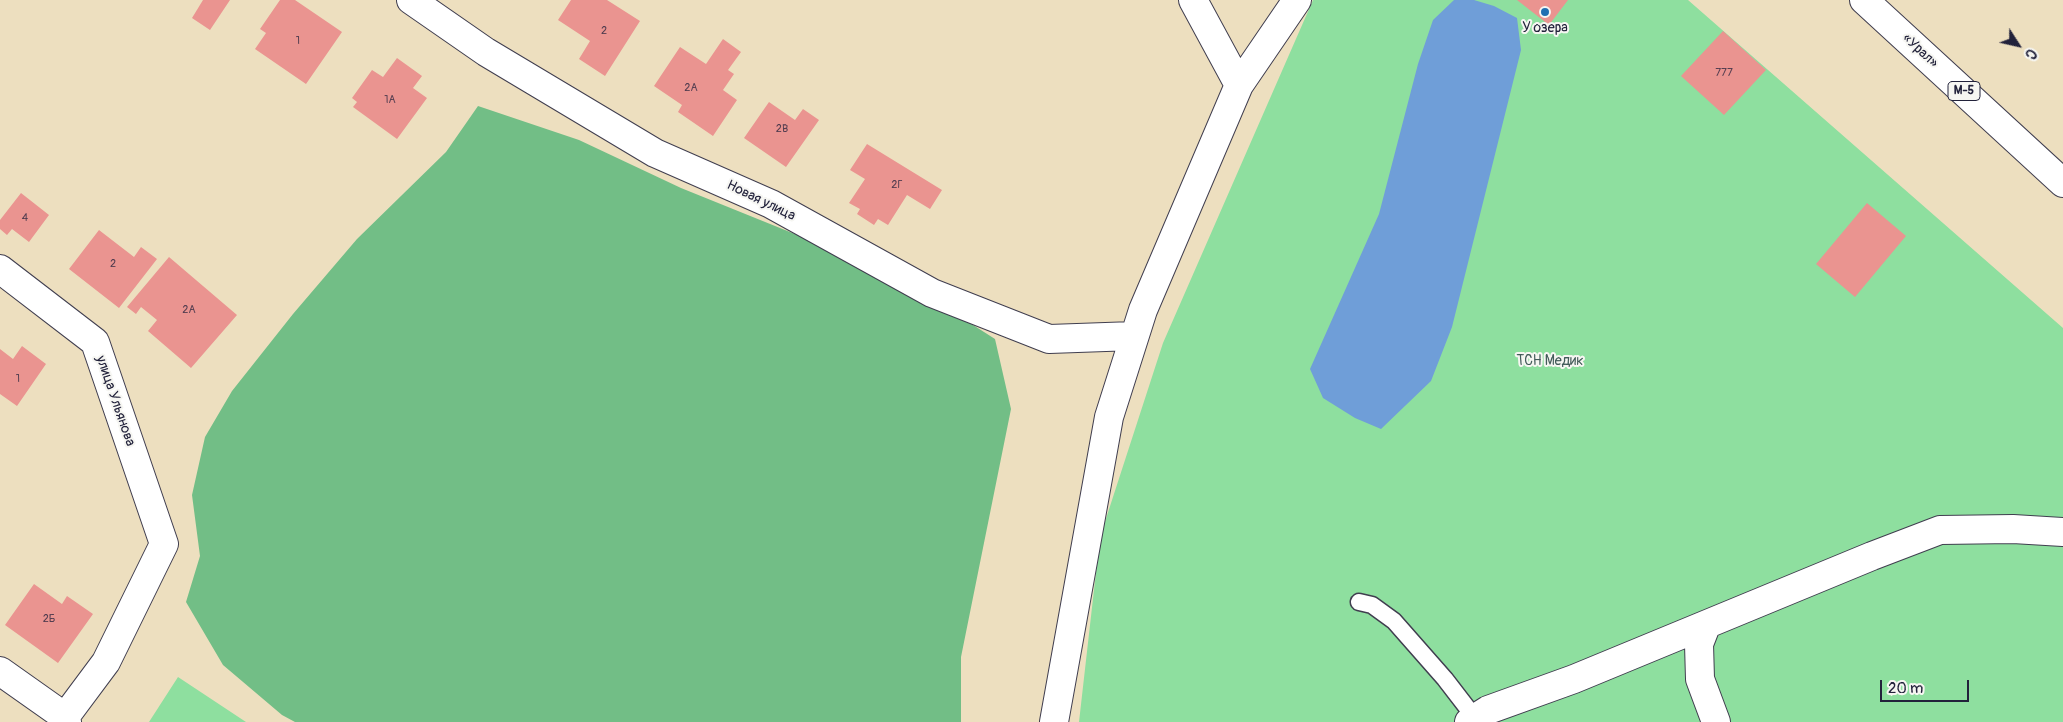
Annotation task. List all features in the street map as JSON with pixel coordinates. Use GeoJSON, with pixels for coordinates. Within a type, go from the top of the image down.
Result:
{"type":"FeatureCollection","features":[{"type":"Feature","properties":{"kind":"main road","name":"Новая улица"},"geometry":{"type":"LineString","coordinates":[[411,0],[486,52],[655,153],[771,204],[932,293],[1049,339],[1134,336]]}},
{"type":"Feature","properties":{"kind":"main road"},"geometry":{"type":"LineString","coordinates":[[1193,0],[1239,85]]}},
{"type":"Feature","properties":{"kind":"main road"},"geometry":{"type":"LineString","coordinates":[[1054,722],[1109,417],[1134,336],[1147,300],[1239,85],[1297,0]]}},
{"type":"Feature","properties":{"kind":"main road","name":"«Урал»"},"geometry":{"type":"LineString","coordinates":[[1864,0],[2063,183]]}},
{"type":"Feature","properties":{"kind":"main road","name":"улица Ульянова"},"geometry":{"type":"LineString","coordinates":[[0,269],[95,342],[164,544],[106,662],[66,720]]}},
{"type":"Feature","properties":{"kind":"main road"},"geometry":{"type":"LineString","coordinates":[[1474,721],[1488,710],[1574,679],[1872,556],[1940,530],[2012,529],[2063,532]]}},
{"type":"Feature","properties":{"kind":"main road"},"geometry":{"type":"LineString","coordinates":[[1706,626],[1699,644],[1700,679],[1716,722]]}},
{"type":"Feature","properties":{"kind":"main road"},"geometry":{"type":"LineString","coordinates":[[0,671],[66,720]]}},
{"type":"Feature","properties":{"kind":"lane"},"geometry":{"type":"LineString","coordinates":[[1359,602],[1372,605],[1394,621],[1445,680],[1474,721]]}},
{"type":"Feature","properties":{"kind":"green space","name":"ТСН Медик"},"geometry":{"type":"Polygon","coordinates":[[[1313,0],[1688,0],[2063,328],[2063,722],[1079,722],[1100,537],[1163,343],[1313,0]]]}},
{"type":"Feature","properties":{"kind":"green space"},"geometry":{"type":"Polygon","coordinates":[[[478,106],[579,140],[681,188],[832,249],[951,311],[995,339],[1011,409],[961,657],[961,722],[295,722],[282,715],[223,665],[186,602],[200,556],[192,495],[205,437],[232,391],[293,314],[357,239],[446,152],[478,106]]]}},
{"type":"Feature","properties":{"kind":"green space"},"geometry":{"type":"Polygon","coordinates":[[[178,677],[246,722],[149,722],[178,677]]]}},
{"type":"Feature","properties":{"kind":"water"},"geometry":{"type":"Polygon","coordinates":[[[1454,0],[1474,0],[1494,6],[1517,18],[1521,50],[1452,327],[1431,381],[1381,429],[1355,418],[1323,398],[1310,369],[1379,214],[1418,64],[1433,20],[1454,0]]]}},
{"type":"Feature","properties":{"kind":"building"},"geometry":{"type":"Polygon","coordinates":[[[203,0],[230,0],[210,30],[192,18],[203,0]]]}},
{"type":"Feature","properties":{"kind":"building"},"geometry":{"type":"Polygon","coordinates":[[[280,0],[295,0],[342,32],[306,84],[255,49],[266,33],[260,29],[280,0]]]}},
{"type":"Feature","properties":{"kind":"building"},"geometry":{"type":"Polygon","coordinates":[[[571,0],[607,0],[640,21],[605,76],[579,59],[590,41],[558,20],[571,0]]]}},
{"type":"Feature","properties":{"kind":"building","name":"У озера"},"geometry":{"type":"Polygon","coordinates":[[[1517,0],[1568,0],[1549,25],[1517,0]]]}},
{"type":"Feature","properties":{"kind":"building"},"geometry":{"type":"Polygon","coordinates":[[[1723,31],[1766,70],[1724,115],[1681,76],[1723,31]]]}},
{"type":"Feature","properties":{"kind":"building"},"geometry":{"type":"Polygon","coordinates":[[[723,39],[741,52],[728,70],[734,74],[723,90],[737,100],[713,136],[678,112],[682,105],[654,86],[680,47],[706,64],[723,39]]]}},
{"type":"Feature","properties":{"kind":"building"},"geometry":{"type":"Polygon","coordinates":[[[397,58],[422,76],[413,88],[427,98],[397,139],[353,107],[357,102],[352,98],[372,70],[383,77],[397,58]]]}},
{"type":"Feature","properties":{"kind":"building"},"geometry":{"type":"Polygon","coordinates":[[[769,102],[795,120],[803,109],[819,120],[786,167],[744,138],[769,102]]]}},
{"type":"Feature","properties":{"kind":"building"},"geometry":{"type":"Polygon","coordinates":[[[867,144],[942,190],[930,209],[907,195],[888,225],[878,219],[874,225],[857,214],[860,209],[849,203],[865,179],[850,170],[867,144]]]}},
{"type":"Feature","properties":{"kind":"building"},"geometry":{"type":"Polygon","coordinates":[[[21,193],[49,215],[29,242],[12,229],[7,235],[0,229],[0,220],[21,193]]]}},
{"type":"Feature","properties":{"kind":"building"},"geometry":{"type":"Polygon","coordinates":[[[1867,203],[1906,236],[1855,297],[1816,264],[1867,203]]]}},
{"type":"Feature","properties":{"kind":"building"},"geometry":{"type":"Polygon","coordinates":[[[99,230],[134,257],[141,247],[157,259],[119,308],[69,269],[99,230]]]}},
{"type":"Feature","properties":{"kind":"building"},"geometry":{"type":"Polygon","coordinates":[[[169,257],[237,315],[191,368],[148,331],[157,320],[141,307],[136,314],[127,307],[169,257]]]}},
{"type":"Feature","properties":{"kind":"building"},"geometry":{"type":"Polygon","coordinates":[[[22,346],[46,364],[17,406],[0,394],[0,349],[13,359],[22,346]]]}},
{"type":"Feature","properties":{"kind":"building"},"geometry":{"type":"Polygon","coordinates":[[[34,584],[62,604],[67,596],[93,614],[58,663],[5,625],[34,584]]]}},
{"type":"Feature","properties":{"kind":"place","name":"У озера"},"geometry":{"type":"Point","coordinates":[1545,12]}}]}
